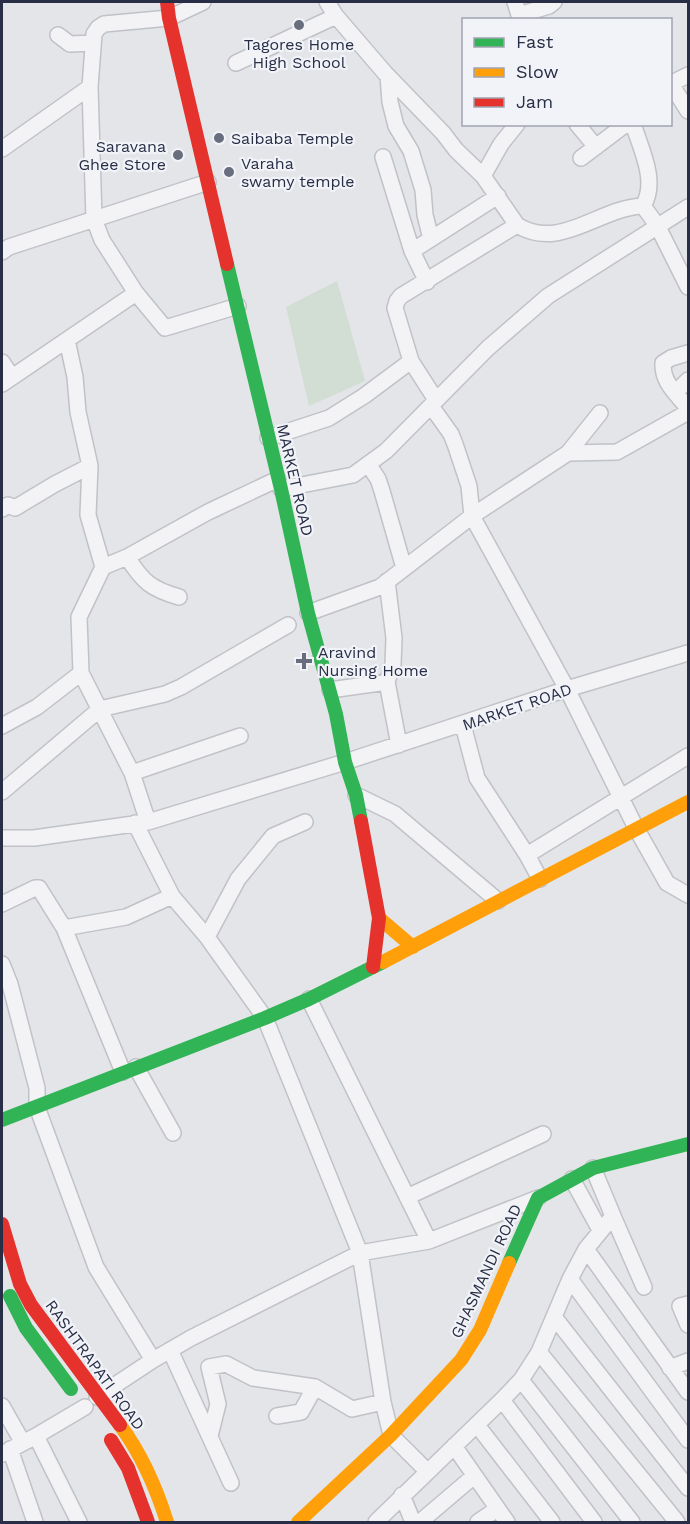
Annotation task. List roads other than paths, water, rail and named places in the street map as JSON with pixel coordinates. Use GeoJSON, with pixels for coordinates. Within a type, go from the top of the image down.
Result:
{"type":"FeatureCollection","features":[{"type":"Feature","properties":{"kind":"street","name":"MARKET ROAD"},"geometry":{"type":"LineString","coordinates":[[167,2],[308,613],[330,690],[345,762],[356,795],[379,918],[373,967]]}},
{"type":"Feature","properties":{"kind":"street"},"geometry":{"type":"LineString","coordinates":[[203,2],[169,18],[104,24],[94,34],[90,87],[94,219],[102,240],[136,293],[165,328],[238,306]]}},
{"type":"Feature","properties":{"kind":"street"},"geometry":{"type":"LineString","coordinates":[[327,2],[336,16],[388,76],[483,176],[517,225],[532,232],[549,234],[573,230],[627,206],[643,206]]}},
{"type":"Feature","properties":{"kind":"street"},"geometry":{"type":"LineString","coordinates":[[516,12],[549,6],[554,2]]}},
{"type":"Feature","properties":{"kind":"street"},"geometry":{"type":"LineString","coordinates":[[236,63],[336,16]]}},
{"type":"Feature","properties":{"kind":"street"},"geometry":{"type":"LineString","coordinates":[[58,35],[70,44],[93,42]]}},
{"type":"Feature","properties":{"kind":"street"},"geometry":{"type":"LineString","coordinates":[[672,83],[688,75]]}},
{"type":"Feature","properties":{"kind":"street"},"geometry":{"type":"LineString","coordinates":[[388,76],[390,102],[396,126],[411,151],[423,190],[425,215],[431,239]]}},
{"type":"Feature","properties":{"kind":"street"},"geometry":{"type":"LineString","coordinates":[[672,86],[688,111]]}},
{"type":"Feature","properties":{"kind":"street"},"geometry":{"type":"LineString","coordinates":[[2,149],[90,87]]}},
{"type":"Feature","properties":{"kind":"street"},"geometry":{"type":"LineString","coordinates":[[483,176],[501,144],[515,126]]}},
{"type":"Feature","properties":{"kind":"street"},"geometry":{"type":"LineString","coordinates":[[579,126],[596,147]]}},
{"type":"Feature","properties":{"kind":"street"},"geometry":{"type":"LineString","coordinates":[[581,158],[623,126]]}},
{"type":"Feature","properties":{"kind":"street"},"geometry":{"type":"LineString","coordinates":[[634,126],[647,171],[649,189],[643,206]]}},
{"type":"Feature","properties":{"kind":"street"},"geometry":{"type":"LineString","coordinates":[[383,157],[412,251],[427,282]]}},
{"type":"Feature","properties":{"kind":"street"},"geometry":{"type":"LineString","coordinates":[[2,252],[9,247],[208,182]]}},
{"type":"Feature","properties":{"kind":"street"},"geometry":{"type":"LineString","coordinates":[[412,251],[498,196]]}},
{"type":"Feature","properties":{"kind":"street"},"geometry":{"type":"LineString","coordinates":[[643,206],[657,225],[688,287]]}},
{"type":"Feature","properties":{"kind":"street"},"geometry":{"type":"LineString","coordinates":[[103,567],[127,557],[207,512],[280,484],[353,475],[386,450],[488,348],[548,296],[688,207]]}},
{"type":"Feature","properties":{"kind":"street"},"geometry":{"type":"LineString","coordinates":[[517,225],[401,296],[395,308],[411,361],[455,444],[469,486],[472,516],[567,689],[636,828],[667,883],[688,895]]}},
{"type":"Feature","properties":{"kind":"street"},"geometry":{"type":"LineString","coordinates":[[2,362],[7,381],[136,293]]}},
{"type":"Feature","properties":{"kind":"street"},"geometry":{"type":"LineString","coordinates":[[68,340],[75,377],[78,412],[90,466],[88,515],[103,567],[79,617],[81,673],[132,772],[142,823],[172,896],[207,937],[265,1018],[360,1253],[383,1402],[391,1435],[428,1472]]}},
{"type":"Feature","properties":{"kind":"street"},"geometry":{"type":"LineString","coordinates":[[568,453],[617,452],[688,410],[663,376],[663,363],[688,353]]}},
{"type":"Feature","properties":{"kind":"street"},"geometry":{"type":"LineString","coordinates":[[268,438],[329,418],[364,396],[411,361]]}},
{"type":"Feature","properties":{"kind":"street"},"geometry":{"type":"LineString","coordinates":[[675,393],[688,380]]}},
{"type":"Feature","properties":{"kind":"street"},"geometry":{"type":"LineString","coordinates":[[308,613],[371,592],[472,516],[568,453],[600,413]]}},
{"type":"Feature","properties":{"kind":"street"},"geometry":{"type":"LineString","coordinates":[[368,464],[378,479],[404,568]]}},
{"type":"Feature","properties":{"kind":"street"},"geometry":{"type":"LineString","coordinates":[[2,508],[8,505],[15,508],[54,484],[90,466]]}},
{"type":"Feature","properties":{"kind":"street"},"geometry":{"type":"LineString","coordinates":[[127,557],[142,580],[167,594],[179,597]]}},
{"type":"Feature","properties":{"kind":"street"},"geometry":{"type":"LineString","coordinates":[[387,581],[394,638],[393,664],[387,682],[399,745]]}},
{"type":"Feature","properties":{"kind":"street"},"geometry":{"type":"LineString","coordinates":[[2,792],[100,709],[173,691],[288,624]]}},
{"type":"Feature","properties":{"kind":"street","name":"MARKET ROAD"},"geometry":{"type":"LineString","coordinates":[[2,838],[34,838],[142,823],[345,762],[567,689],[688,653]]}},
{"type":"Feature","properties":{"kind":"street"},"geometry":{"type":"LineString","coordinates":[[2,726],[37,707],[81,673]]}},
{"type":"Feature","properties":{"kind":"street"},"geometry":{"type":"LineString","coordinates":[[330,690],[387,682]]}},
{"type":"Feature","properties":{"kind":"street"},"geometry":{"type":"LineString","coordinates":[[463,725],[477,778],[540,879]]}},
{"type":"Feature","properties":{"kind":"street"},"geometry":{"type":"LineString","coordinates":[[132,772],[240,736]]}},
{"type":"Feature","properties":{"kind":"street"},"geometry":{"type":"LineString","coordinates":[[527,855],[688,756]]}},
{"type":"Feature","properties":{"kind":"street"},"geometry":{"type":"LineString","coordinates":[[356,795],[395,814],[498,901]]}},
{"type":"Feature","properties":{"kind":"street"},"geometry":{"type":"LineString","coordinates":[[2,1120],[309,999],[688,802]]}},
{"type":"Feature","properties":{"kind":"street"},"geometry":{"type":"LineString","coordinates":[[207,937],[238,879],[273,837],[305,822]]}},
{"type":"Feature","properties":{"kind":"street"},"geometry":{"type":"LineString","coordinates":[[2,904],[39,888],[64,928],[130,1070],[173,1133]]}},
{"type":"Feature","properties":{"kind":"street"},"geometry":{"type":"LineString","coordinates":[[64,928],[126,917],[172,896]]}},
{"type":"Feature","properties":{"kind":"street"},"geometry":{"type":"LineString","coordinates":[[379,918],[412,946]]}},
{"type":"Feature","properties":{"kind":"street"},"geometry":{"type":"LineString","coordinates":[[2,964],[10,984],[38,1088],[37,1107],[96,1267],[153,1360]]}},
{"type":"Feature","properties":{"kind":"street"},"geometry":{"type":"LineString","coordinates":[[309,999],[429,1241]]}},
{"type":"Feature","properties":{"kind":"street"},"geometry":{"type":"LineString","coordinates":[[407,1197],[543,1134]]}},
{"type":"Feature","properties":{"kind":"street","name":"GHASMANDI ROAD"},"geometry":{"type":"LineString","coordinates":[[298,1522],[391,1435],[461,1360],[480,1330],[538,1198],[593,1168],[688,1144]]}},
{"type":"Feature","properties":{"kind":"street"},"geometry":{"type":"LineString","coordinates":[[593,1168],[644,1287]]}},
{"type":"Feature","properties":{"kind":"street"},"geometry":{"type":"LineString","coordinates":[[572,1179],[600,1230]]}},
{"type":"Feature","properties":{"kind":"street"},"geometry":{"type":"LineString","coordinates":[[97,1397],[170,1350],[360,1253],[429,1241],[538,1198]]}},
{"type":"Feature","properties":{"kind":"street"},"geometry":{"type":"LineString","coordinates":[[378,1522],[402,1495],[521,1380],[539,1352],[570,1279],[586,1249],[613,1216]]}},
{"type":"Feature","properties":{"kind":"street","name":"RASHTRAPATI ROAD"},"geometry":{"type":"LineString","coordinates":[[2,1224],[20,1284],[31,1305],[125,1432],[144,1462],[167,1522]]}},
{"type":"Feature","properties":{"kind":"street"},"geometry":{"type":"LineString","coordinates":[[586,1249],[688,1392]]}},
{"type":"Feature","properties":{"kind":"street"},"geometry":{"type":"LineString","coordinates":[[570,1279],[688,1440]]}},
{"type":"Feature","properties":{"kind":"street","name":"RASHTRAPATI ROAD"},"geometry":{"type":"LineString","coordinates":[[4,1282],[26,1328],[88,1411]]}},
{"type":"Feature","properties":{"kind":"street"},"geometry":{"type":"LineString","coordinates":[[688,1304],[680,1306],[688,1325]]}},
{"type":"Feature","properties":{"kind":"street"},"geometry":{"type":"LineString","coordinates":[[555,1318],[688,1488]]}},
{"type":"Feature","properties":{"kind":"street"},"geometry":{"type":"LineString","coordinates":[[38,1344],[51,1334]]}},
{"type":"Feature","properties":{"kind":"street"},"geometry":{"type":"LineString","coordinates":[[170,1350],[231,1483]]}},
{"type":"Feature","properties":{"kind":"street"},"geometry":{"type":"LineString","coordinates":[[539,1352],[679,1522],[688,1513]]}},
{"type":"Feature","properties":{"kind":"street"},"geometry":{"type":"LineString","coordinates":[[670,1368],[688,1361]]}},
{"type":"Feature","properties":{"kind":"street"},"geometry":{"type":"LineString","coordinates":[[210,1436],[218,1404],[209,1367],[225,1364],[253,1378],[315,1387],[352,1409],[383,1402]]}},
{"type":"Feature","properties":{"kind":"street"},"geometry":{"type":"LineString","coordinates":[[521,1380],[632,1522]]}},
{"type":"Feature","properties":{"kind":"street"},"geometry":{"type":"LineString","coordinates":[[277,1416],[301,1412],[315,1387]]}},
{"type":"Feature","properties":{"kind":"street"},"geometry":{"type":"LineString","coordinates":[[502,1400],[594,1522]]}},
{"type":"Feature","properties":{"kind":"street"},"geometry":{"type":"LineString","coordinates":[[2,1406],[18,1445],[35,1522]]}},
{"type":"Feature","properties":{"kind":"street"},"geometry":{"type":"LineString","coordinates":[[18,1445],[88,1411]]}},
{"type":"Feature","properties":{"kind":"street"},"geometry":{"type":"LineString","coordinates":[[477,1425],[552,1522]]}},
{"type":"Feature","properties":{"kind":"street","name":"RASHTRAPATI ROAD"},"geometry":{"type":"LineString","coordinates":[[103,1429],[128,1468],[148,1522]]}},
{"type":"Feature","properties":{"kind":"street"},"geometry":{"type":"LineString","coordinates":[[18,1445],[79,1522]]}},
{"type":"Feature","properties":{"kind":"street"},"geometry":{"type":"LineString","coordinates":[[454,1446],[507,1522]]}},
{"type":"Feature","properties":{"kind":"street"},"geometry":{"type":"LineString","coordinates":[[420,1522],[474,1476]]}},
{"type":"Feature","properties":{"kind":"street"},"geometry":{"type":"LineString","coordinates":[[402,1495],[413,1522]]}},
{"type":"Feature","properties":{"kind":"street"},"geometry":{"type":"LineString","coordinates":[[478,1522],[497,1509]]}},
{"type":"Feature","properties":{"kind":"place","name":"Tagores Home High School"},"geometry":{"type":"Point","coordinates":[299,25]}},
{"type":"Feature","properties":{"kind":"place","name":"Saibaba Temple"},"geometry":{"type":"Point","coordinates":[219,138]}},
{"type":"Feature","properties":{"kind":"place","name":"Saravana Ghee Store"},"geometry":{"type":"Point","coordinates":[178,155]}},
{"type":"Feature","properties":{"kind":"place","name":"Varaha swamy temple"},"geometry":{"type":"Point","coordinates":[229,172]}},
{"type":"Feature","properties":{"kind":"place","name":"Aravind Nursing Home"},"geometry":{"type":"Point","coordinates":[304,661]}}]}
